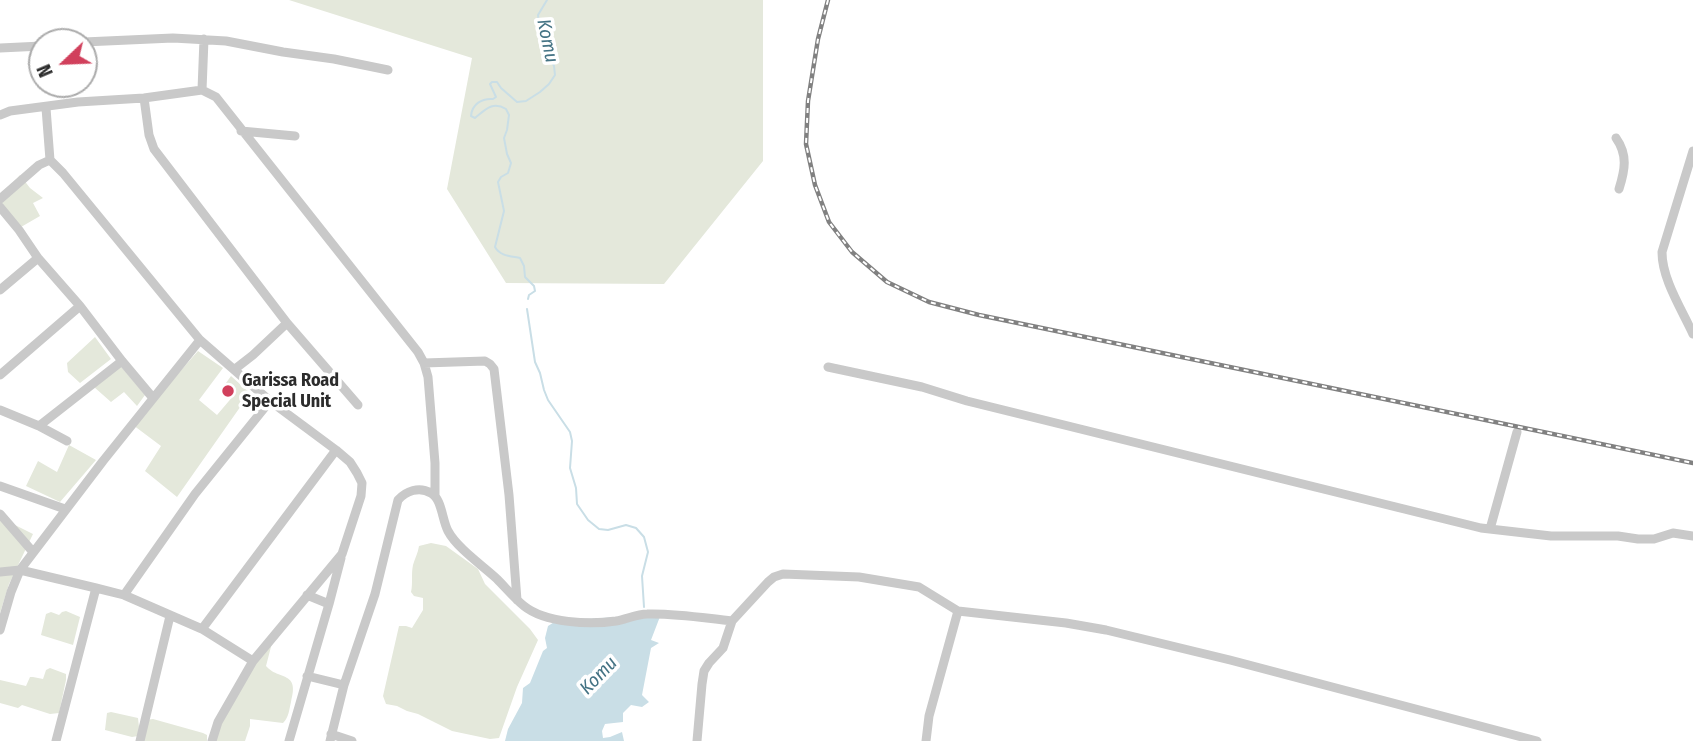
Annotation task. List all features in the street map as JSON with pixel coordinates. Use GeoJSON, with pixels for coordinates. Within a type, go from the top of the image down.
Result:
{"type":"FeatureCollection","features":[{"type":"Feature","properties":{"kind":"street"},"geometry":{"type":"LineString","coordinates":[[98,41],[173,38],[226,41],[388,70]]}},
{"type":"Feature","properties":{"kind":"street"},"geometry":{"type":"LineString","coordinates":[[202,90],[204,39]]}},
{"type":"Feature","properties":{"kind":"street"},"geometry":{"type":"LineString","coordinates":[[0,48],[28,47]]}},
{"type":"Feature","properties":{"kind":"street"},"geometry":{"type":"LineString","coordinates":[[0,115],[10,111],[78,102],[144,98],[202,90],[216,97],[418,352],[424,363],[429,389],[435,496],[448,532],[465,551],[526,608],[552,618],[589,623],[617,621],[644,614],[668,614],[733,621]]}},
{"type":"Feature","properties":{"kind":"street"},"geometry":{"type":"LineString","coordinates":[[144,98],[153,149],[287,323],[358,405]]}},
{"type":"Feature","properties":{"kind":"street"},"geometry":{"type":"LineString","coordinates":[[46,108],[50,160],[200,340],[270,401],[336,450],[358,473],[362,483],[361,496],[289,741]]}},
{"type":"Feature","properties":{"kind":"street"},"geometry":{"type":"LineString","coordinates":[[241,131],[295,136]]}},
{"type":"Feature","properties":{"kind":"street"},"geometry":{"type":"LineString","coordinates":[[1616,138],[1624,152],[1625,170],[1619,189]]}},
{"type":"Feature","properties":{"kind":"street"},"geometry":{"type":"LineString","coordinates":[[1693,151],[1662,252],[1662,261],[1667,280],[1693,334]]}},
{"type":"Feature","properties":{"kind":"street"},"geometry":{"type":"LineString","coordinates":[[0,199],[32,170],[50,160]]}},
{"type":"Feature","properties":{"kind":"street"},"geometry":{"type":"LineString","coordinates":[[0,207],[38,258],[153,398]]}},
{"type":"Feature","properties":{"kind":"street"},"geometry":{"type":"LineString","coordinates":[[0,290],[38,258]]}},
{"type":"Feature","properties":{"kind":"street"},"geometry":{"type":"LineString","coordinates":[[0,375],[80,306]]}},
{"type":"Feature","properties":{"kind":"street"},"geometry":{"type":"LineString","coordinates":[[235,369],[287,323]]}},
{"type":"Feature","properties":{"kind":"street"},"geometry":{"type":"LineString","coordinates":[[0,630],[20,570],[65,509],[200,340]]}},
{"type":"Feature","properties":{"kind":"street"},"geometry":{"type":"LineString","coordinates":[[39,426],[122,361]]}},
{"type":"Feature","properties":{"kind":"street"},"geometry":{"type":"LineString","coordinates":[[424,363],[485,361],[494,369],[509,495],[517,600]]}},
{"type":"Feature","properties":{"kind":"street"},"geometry":{"type":"LineString","coordinates":[[828,367],[922,387],[967,401],[1490,530],[1638,539],[1654,539],[1673,533],[1693,536]]}},
{"type":"Feature","properties":{"kind":"street"},"geometry":{"type":"LineString","coordinates":[[124,595],[195,494],[270,401]]}},
{"type":"Feature","properties":{"kind":"street"},"geometry":{"type":"LineString","coordinates":[[0,410],[67,441]]}},
{"type":"Feature","properties":{"kind":"street"},"geometry":{"type":"LineString","coordinates":[[1490,530],[1517,432]]}},
{"type":"Feature","properties":{"kind":"street"},"geometry":{"type":"LineString","coordinates":[[202,629],[336,450]]}},
{"type":"Feature","properties":{"kind":"street"},"geometry":{"type":"LineString","coordinates":[[0,486],[65,509]]}},
{"type":"Feature","properties":{"kind":"street"},"geometry":{"type":"LineString","coordinates":[[352,741],[331,738],[344,685],[375,594],[398,500],[403,494],[420,489],[435,496]]}},
{"type":"Feature","properties":{"kind":"street"},"geometry":{"type":"LineString","coordinates":[[0,514],[33,552]]}},
{"type":"Feature","properties":{"kind":"street"},"geometry":{"type":"LineString","coordinates":[[212,741],[218,722],[253,661],[342,554]]}},
{"type":"Feature","properties":{"kind":"street"},"geometry":{"type":"LineString","coordinates":[[0,572],[20,570],[124,595],[202,629],[253,661]]}},
{"type":"Feature","properties":{"kind":"street"},"geometry":{"type":"LineString","coordinates":[[697,741],[704,671],[723,648],[733,621],[768,582],[783,573],[859,577],[919,587],[958,611],[1105,630],[1537,741]]}},
{"type":"Feature","properties":{"kind":"street"},"geometry":{"type":"LineString","coordinates":[[56,741],[96,587]]}},
{"type":"Feature","properties":{"kind":"street"},"geometry":{"type":"LineString","coordinates":[[307,596],[329,604]]}},
{"type":"Feature","properties":{"kind":"street"},"geometry":{"type":"LineString","coordinates":[[926,741],[929,716],[958,611]]}},
{"type":"Feature","properties":{"kind":"street"},"geometry":{"type":"LineString","coordinates":[[140,741],[170,616]]}},
{"type":"Feature","properties":{"kind":"street"},"geometry":{"type":"LineString","coordinates":[[307,676],[344,685]]}},
{"type":"Feature","properties":{"kind":"shaded area"},"geometry":{"type":"Polygon","coordinates":[[[289,0],[763,0],[763,161],[664,284],[506,283],[447,189],[472,58],[289,0]]]}},
{"type":"Feature","properties":{"kind":"shaded area"},"geometry":{"type":"Polygon","coordinates":[[[20,175],[30,188],[43,198],[33,203],[40,216],[21,227],[0,204],[0,197],[20,175]]]}},
{"type":"Feature","properties":{"kind":"shaded area"},"geometry":{"type":"Polygon","coordinates":[[[95,337],[111,359],[80,383],[68,372],[67,363],[95,337]]]}},
{"type":"Feature","properties":{"kind":"shaded area"},"geometry":{"type":"Polygon","coordinates":[[[198,351],[223,368],[199,400],[217,415],[234,395],[226,383],[231,376],[250,393],[177,497],[145,471],[161,446],[133,425],[198,351]]]}},
{"type":"Feature","properties":{"kind":"shaded area"},"geometry":{"type":"Polygon","coordinates":[[[118,363],[145,395],[137,406],[124,392],[111,402],[94,387],[118,363]]]}},
{"type":"Feature","properties":{"kind":"shaded area"},"geometry":{"type":"Polygon","coordinates":[[[69,445],[96,460],[60,502],[26,486],[38,461],[57,472],[69,445]]]}},
{"type":"Feature","properties":{"kind":"shaded area"},"geometry":{"type":"Polygon","coordinates":[[[0,515],[33,534],[9,584],[0,613],[0,515]]]}},
{"type":"Feature","properties":{"kind":"shaded area"},"geometry":{"type":"Polygon","coordinates":[[[431,543],[446,546],[478,569],[485,584],[538,640],[517,687],[499,738],[490,739],[452,731],[418,714],[386,704],[383,696],[399,626],[412,628],[423,610],[423,598],[414,596],[411,592],[412,568],[419,546],[431,543]]]}},
{"type":"Feature","properties":{"kind":"shaded area"},"geometry":{"type":"Polygon","coordinates":[[[66,611],[80,617],[73,645],[41,635],[46,614],[51,612],[59,615],[66,611]]]}},
{"type":"Feature","properties":{"kind":"shaded area"},"geometry":{"type":"Polygon","coordinates":[[[272,643],[266,666],[287,678],[293,685],[289,711],[283,723],[250,719],[245,741],[211,741],[238,686],[272,643]]]}},
{"type":"Feature","properties":{"kind":"shaded area"},"geometry":{"type":"Polygon","coordinates":[[[50,668],[66,674],[59,713],[50,714],[22,705],[18,708],[0,703],[0,680],[26,686],[30,677],[43,679],[46,670],[50,668]]]}},
{"type":"Feature","properties":{"kind":"shaded area"},"geometry":{"type":"Polygon","coordinates":[[[107,713],[138,718],[138,736],[105,730],[107,713]]]}},
{"type":"Feature","properties":{"kind":"shaded area"},"geometry":{"type":"Polygon","coordinates":[[[153,719],[203,733],[207,735],[207,741],[140,741],[146,720],[153,719]]]}},
{"type":"Feature","properties":{"kind":"water"},"geometry":{"type":"Polygon","coordinates":[[[661,614],[651,640],[659,643],[651,648],[642,695],[649,702],[642,707],[631,705],[623,713],[623,722],[605,724],[602,731],[603,738],[622,732],[624,741],[505,741],[508,729],[522,703],[523,688],[530,683],[543,651],[547,648],[545,638],[548,626],[556,621],[661,614]]]}},
{"type":"Feature","properties":{"kind":"waterway","name":"Komu"},"geometry":{"type":"LineString","coordinates":[[528,299],[535,291],[525,277],[520,258],[502,254],[495,247],[504,211],[498,182],[508,173],[511,163],[504,138],[509,115],[506,109],[497,106],[490,107],[475,118],[471,116],[478,103],[496,97],[490,84],[492,82],[497,82],[517,102],[526,101],[540,92],[555,75],[554,66],[545,48],[545,33],[538,15],[547,0]]}},
{"type":"Feature","properties":{"kind":"waterway","name":"Komu"},"geometry":{"type":"LineString","coordinates":[[527,309],[535,362],[544,390],[570,432],[570,468],[577,504],[588,520],[599,529],[608,530],[626,525],[636,528],[644,537],[648,552],[642,576],[644,607]]}},
{"type":"Feature","properties":{"kind":"railway"},"geometry":{"type":"LineString","coordinates":[[828,0],[818,39],[808,101],[806,144],[815,185],[829,222],[852,252],[887,282],[929,302],[979,315],[1693,463]]}},
{"type":"Feature","properties":{"kind":"place","name":"Garissa Road Special Unit"},"geometry":{"type":"Point","coordinates":[228,391]}}]}
